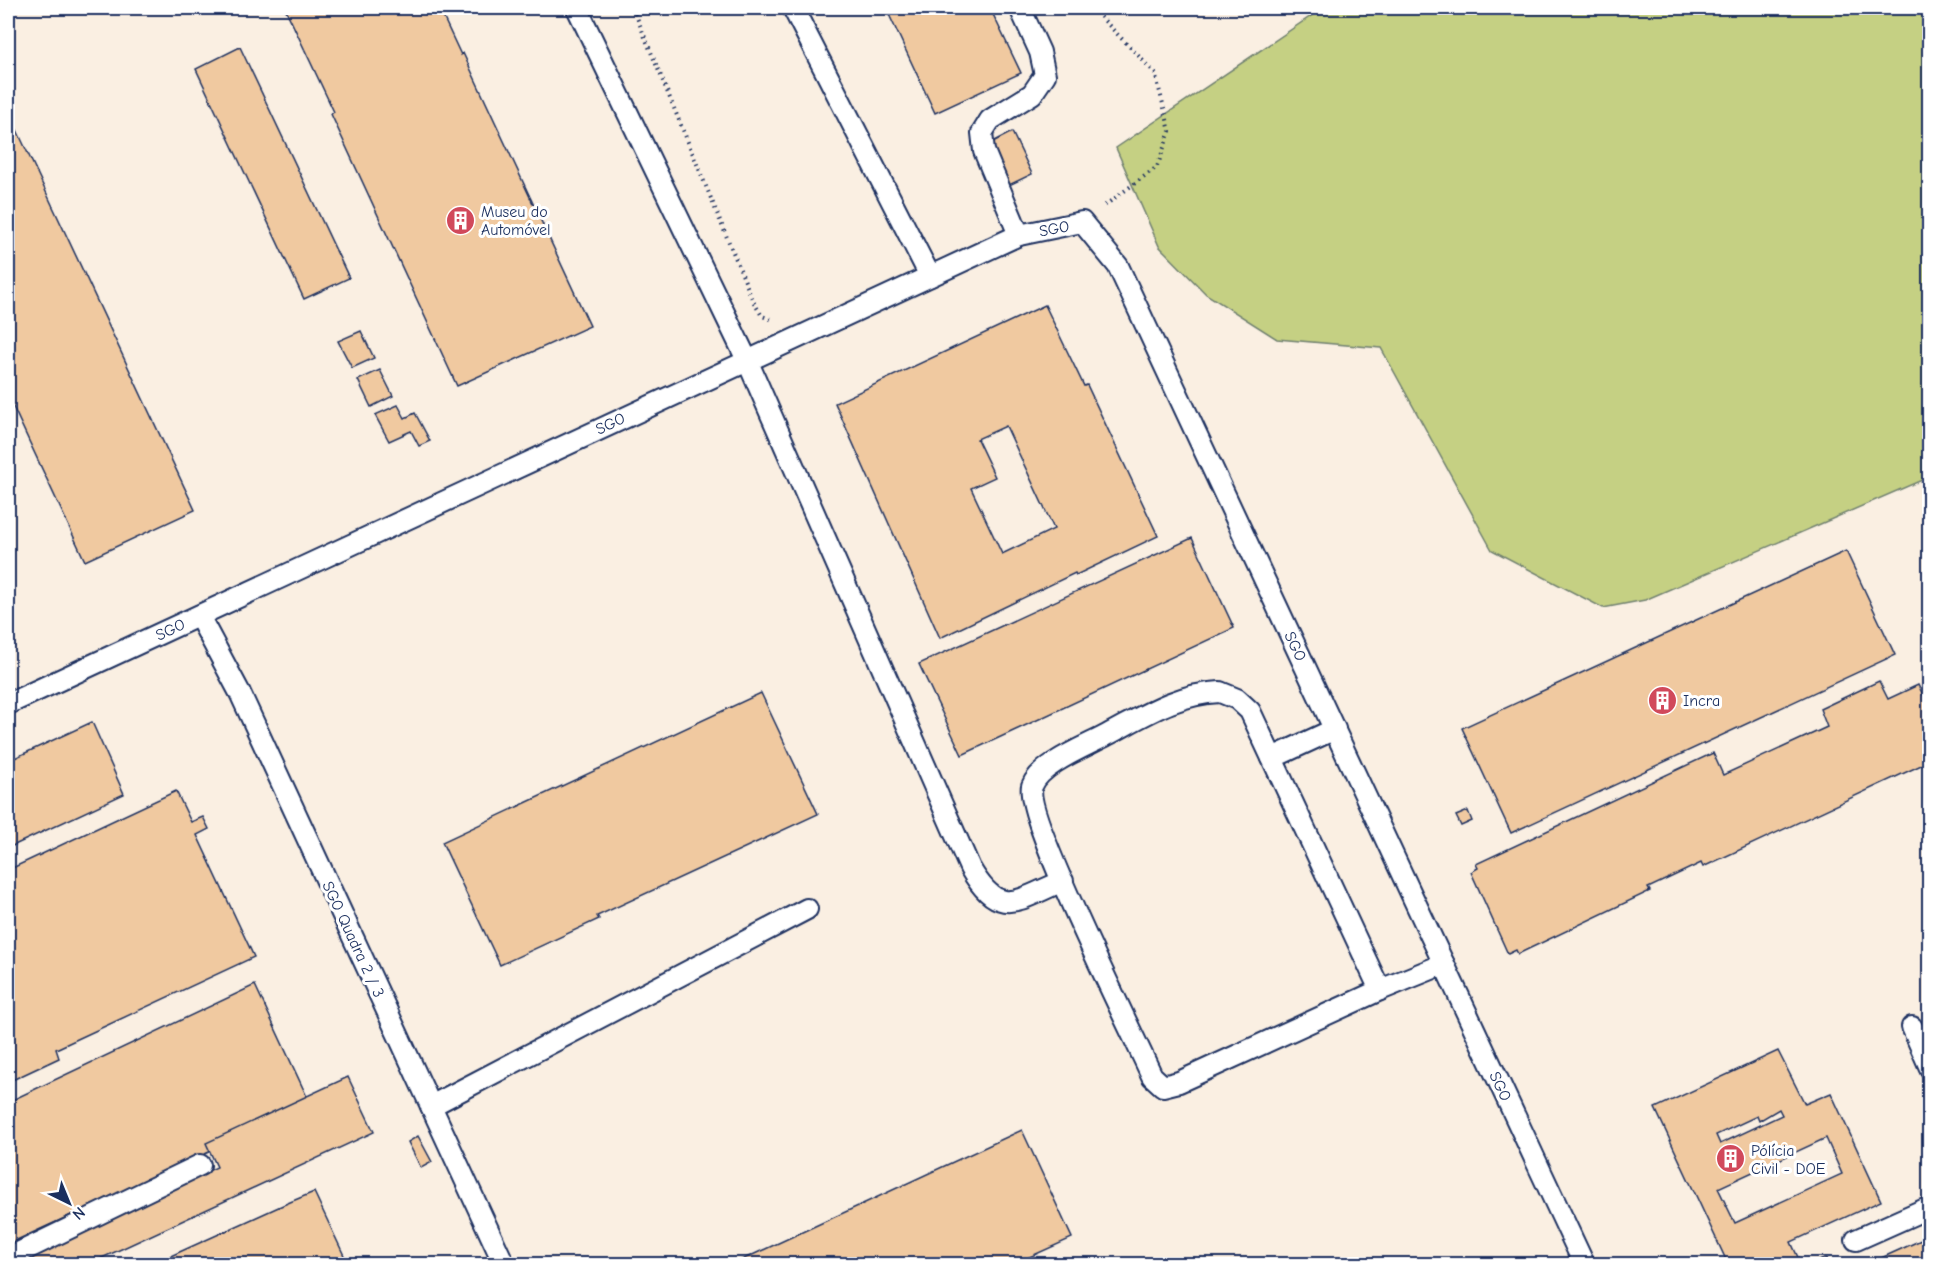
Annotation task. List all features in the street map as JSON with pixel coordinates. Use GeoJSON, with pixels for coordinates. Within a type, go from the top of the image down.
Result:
{"type":"FeatureCollection","features":[{"type":"Feature","properties":{"kind":"lane"},"geometry":{"type":"LineString","coordinates":[[577,8],[747,360],[979,884],[989,896],[1000,902],[1012,902],[1063,881]]}},
{"type":"Feature","properties":{"kind":"lane"},"geometry":{"type":"LineString","coordinates":[[793,8],[930,276]]}},
{"type":"Feature","properties":{"kind":"lane"},"geometry":{"type":"LineString","coordinates":[[1019,235],[984,151],[982,134],[990,120],[1032,94],[1045,75],[1040,52],[1020,8]]}},
{"type":"Feature","properties":{"kind":"lane","name":"SGO"},"geometry":{"type":"LineString","coordinates":[[8,704],[1019,235],[1082,222],[1118,266],[1584,1264]]}},
{"type":"Feature","properties":{"kind":"lane","name":"SGO Quadra 2 / 3"},"geometry":{"type":"LineString","coordinates":[[199,616],[240,693],[504,1264]]}},
{"type":"Feature","properties":{"kind":"lane"},"geometry":{"type":"LineString","coordinates":[[1380,990],[1250,711],[1237,699],[1220,692],[1178,698],[1060,760],[1041,773],[1033,785],[1031,797],[1051,857],[1152,1076],[1163,1086],[1179,1082],[1380,990],[1444,964]]}},
{"type":"Feature","properties":{"kind":"lane"},"geometry":{"type":"LineString","coordinates":[[1272,758],[1335,729]]}},
{"type":"Feature","properties":{"kind":"lane"},"geometry":{"type":"LineString","coordinates":[[431,1106],[807,909]]}},
{"type":"Feature","properties":{"kind":"lane"},"geometry":{"type":"LineString","coordinates":[[1912,1027],[1929,1068]]}},
{"type":"Feature","properties":{"kind":"lane"},"geometry":{"type":"LineString","coordinates":[[8,1258],[200,1165]]}},
{"type":"Feature","properties":{"kind":"lane"},"geometry":{"type":"LineString","coordinates":[[1856,1240],[1929,1207]]}},
{"type":"Feature","properties":{"kind":"path"},"geometry":{"type":"LineString","coordinates":[[633,8],[753,302],[762,316],[775,321]]}},
{"type":"Feature","properties":{"kind":"path"},"geometry":{"type":"LineString","coordinates":[[1082,222],[1157,167],[1170,131],[1155,73],[1092,8]]}},
{"type":"Feature","properties":{"kind":"green space"},"geometry":{"type":"Polygon","coordinates":[[[1323,8],[1929,8],[1929,477],[1645,600],[1603,608],[1492,550],[1381,348],[1277,339],[1206,294],[1159,246],[1116,148],[1323,8]]]}},
{"type":"Feature","properties":{"kind":"building","name":"Museu do Automóvel"},"geometry":{"type":"Polygon","coordinates":[[[285,8],[439,8],[461,55],[463,53],[590,326],[457,386],[331,114],[334,112],[285,8]]]}},
{"type":"Feature","properties":{"kind":"building"},"geometry":{"type":"Polygon","coordinates":[[[886,8],[990,8],[1021,73],[935,113],[886,8]]]}},
{"type":"Feature","properties":{"kind":"building"},"geometry":{"type":"Polygon","coordinates":[[[240,47],[349,278],[304,299],[196,69],[240,47]]]}},
{"type":"Feature","properties":{"kind":"building"},"geometry":{"type":"Polygon","coordinates":[[[17,130],[195,510],[85,561],[8,396],[8,135],[17,130]]]}},
{"type":"Feature","properties":{"kind":"building"},"geometry":{"type":"Polygon","coordinates":[[[1012,132],[1032,174],[1005,187],[985,146],[1012,132]]]}},
{"type":"Feature","properties":{"kind":"building"},"geometry":{"type":"Polygon","coordinates":[[[1045,305],[1084,386],[1087,385],[1158,536],[940,638],[835,403],[1045,305]],[[1006,426],[977,439],[995,477],[971,488],[1002,554],[1054,529],[1006,426]]]}},
{"type":"Feature","properties":{"kind":"building"},"geometry":{"type":"Polygon","coordinates":[[[361,331],[374,358],[352,368],[338,341],[361,331]]]}},
{"type":"Feature","properties":{"kind":"building"},"geometry":{"type":"Polygon","coordinates":[[[380,370],[393,396],[371,407],[358,380],[380,370]]]}},
{"type":"Feature","properties":{"kind":"building"},"geometry":{"type":"Polygon","coordinates":[[[398,405],[405,418],[415,413],[430,441],[419,446],[411,431],[389,441],[375,415],[398,405]]]}},
{"type":"Feature","properties":{"kind":"building"},"geometry":{"type":"Polygon","coordinates":[[[1192,538],[1234,628],[962,755],[919,664],[1192,538]]]}},
{"type":"Feature","properties":{"kind":"building","name":"Incra"},"geometry":{"type":"Polygon","coordinates":[[[1846,551],[1895,655],[1511,833],[1462,728],[1846,551]]]}},
{"type":"Feature","properties":{"kind":"building"},"geometry":{"type":"Polygon","coordinates":[[[1879,681],[1888,699],[1918,685],[1930,708],[1930,761],[1703,867],[1701,863],[1648,888],[1650,891],[1518,954],[1516,950],[1508,954],[1471,872],[1478,868],[1476,864],[1713,753],[1723,775],[1827,727],[1820,709],[1879,681]]]}},
{"type":"Feature","properties":{"kind":"building"},"geometry":{"type":"Polygon","coordinates":[[[761,693],[818,814],[597,916],[599,919],[500,965],[442,842],[761,693]]]}},
{"type":"Feature","properties":{"kind":"building"},"geometry":{"type":"Polygon","coordinates":[[[92,722],[124,794],[8,848],[8,761],[92,722]]]}},
{"type":"Feature","properties":{"kind":"building"},"geometry":{"type":"Polygon","coordinates":[[[176,791],[191,822],[203,817],[209,829],[197,835],[254,957],[56,1049],[59,1058],[8,1082],[8,870],[176,791]]]}},
{"type":"Feature","properties":{"kind":"building"},"geometry":{"type":"Polygon","coordinates":[[[1468,811],[1472,821],[1461,826],[1456,816],[1468,811]]]}},
{"type":"Feature","properties":{"kind":"building"},"geometry":{"type":"Polygon","coordinates":[[[255,985],[308,1099],[304,1100],[305,1108],[8,1244],[8,1102],[255,985]]]}},
{"type":"Feature","properties":{"kind":"building","name":"Pólícia Civil - DOE"},"geometry":{"type":"Polygon","coordinates":[[[1778,1051],[1805,1104],[1831,1093],[1881,1201],[1791,1242],[1801,1264],[1728,1264],[1655,1108],[1778,1051]],[[1779,1109],[1759,1121],[1757,1116],[1716,1135],[1720,1144],[1782,1115],[1779,1109]],[[1826,1138],[1718,1188],[1735,1223],[1842,1174],[1826,1138]]]}},
{"type":"Feature","properties":{"kind":"building"},"geometry":{"type":"Polygon","coordinates":[[[348,1077],[374,1132],[89,1264],[8,1264],[217,1167],[206,1143],[348,1077]]]}},
{"type":"Feature","properties":{"kind":"building"},"geometry":{"type":"Polygon","coordinates":[[[1022,1130],[1072,1238],[1014,1264],[733,1264],[1022,1130]]]}},
{"type":"Feature","properties":{"kind":"building"},"geometry":{"type":"Polygon","coordinates":[[[418,1136],[432,1162],[421,1168],[408,1142],[418,1136]]]}},
{"type":"Feature","properties":{"kind":"building"},"geometry":{"type":"Polygon","coordinates":[[[314,1192],[348,1264],[153,1264],[283,1205],[314,1192]]]}},
{"type":"Feature","properties":{"kind":"building"},"geometry":{"type":"Polygon","coordinates":[[[1930,1236],[1930,1264],[1868,1264],[1930,1236]]]}},
{"type":"Feature","properties":{"kind":"building"},"geometry":{"type":"Polygon","coordinates":[[[1826,1258],[1829,1264],[1812,1264],[1826,1258]]]}},
{"type":"Feature","properties":{"kind":"place","name":"Museu do Automóvel"},"geometry":{"type":"Point","coordinates":[460,220]}},
{"type":"Feature","properties":{"kind":"place","name":"Incra"},"geometry":{"type":"Point","coordinates":[1662,700]}},
{"type":"Feature","properties":{"kind":"place","name":"Pólícia Civil - DOE"},"geometry":{"type":"Point","coordinates":[1730,1159]}}]}
